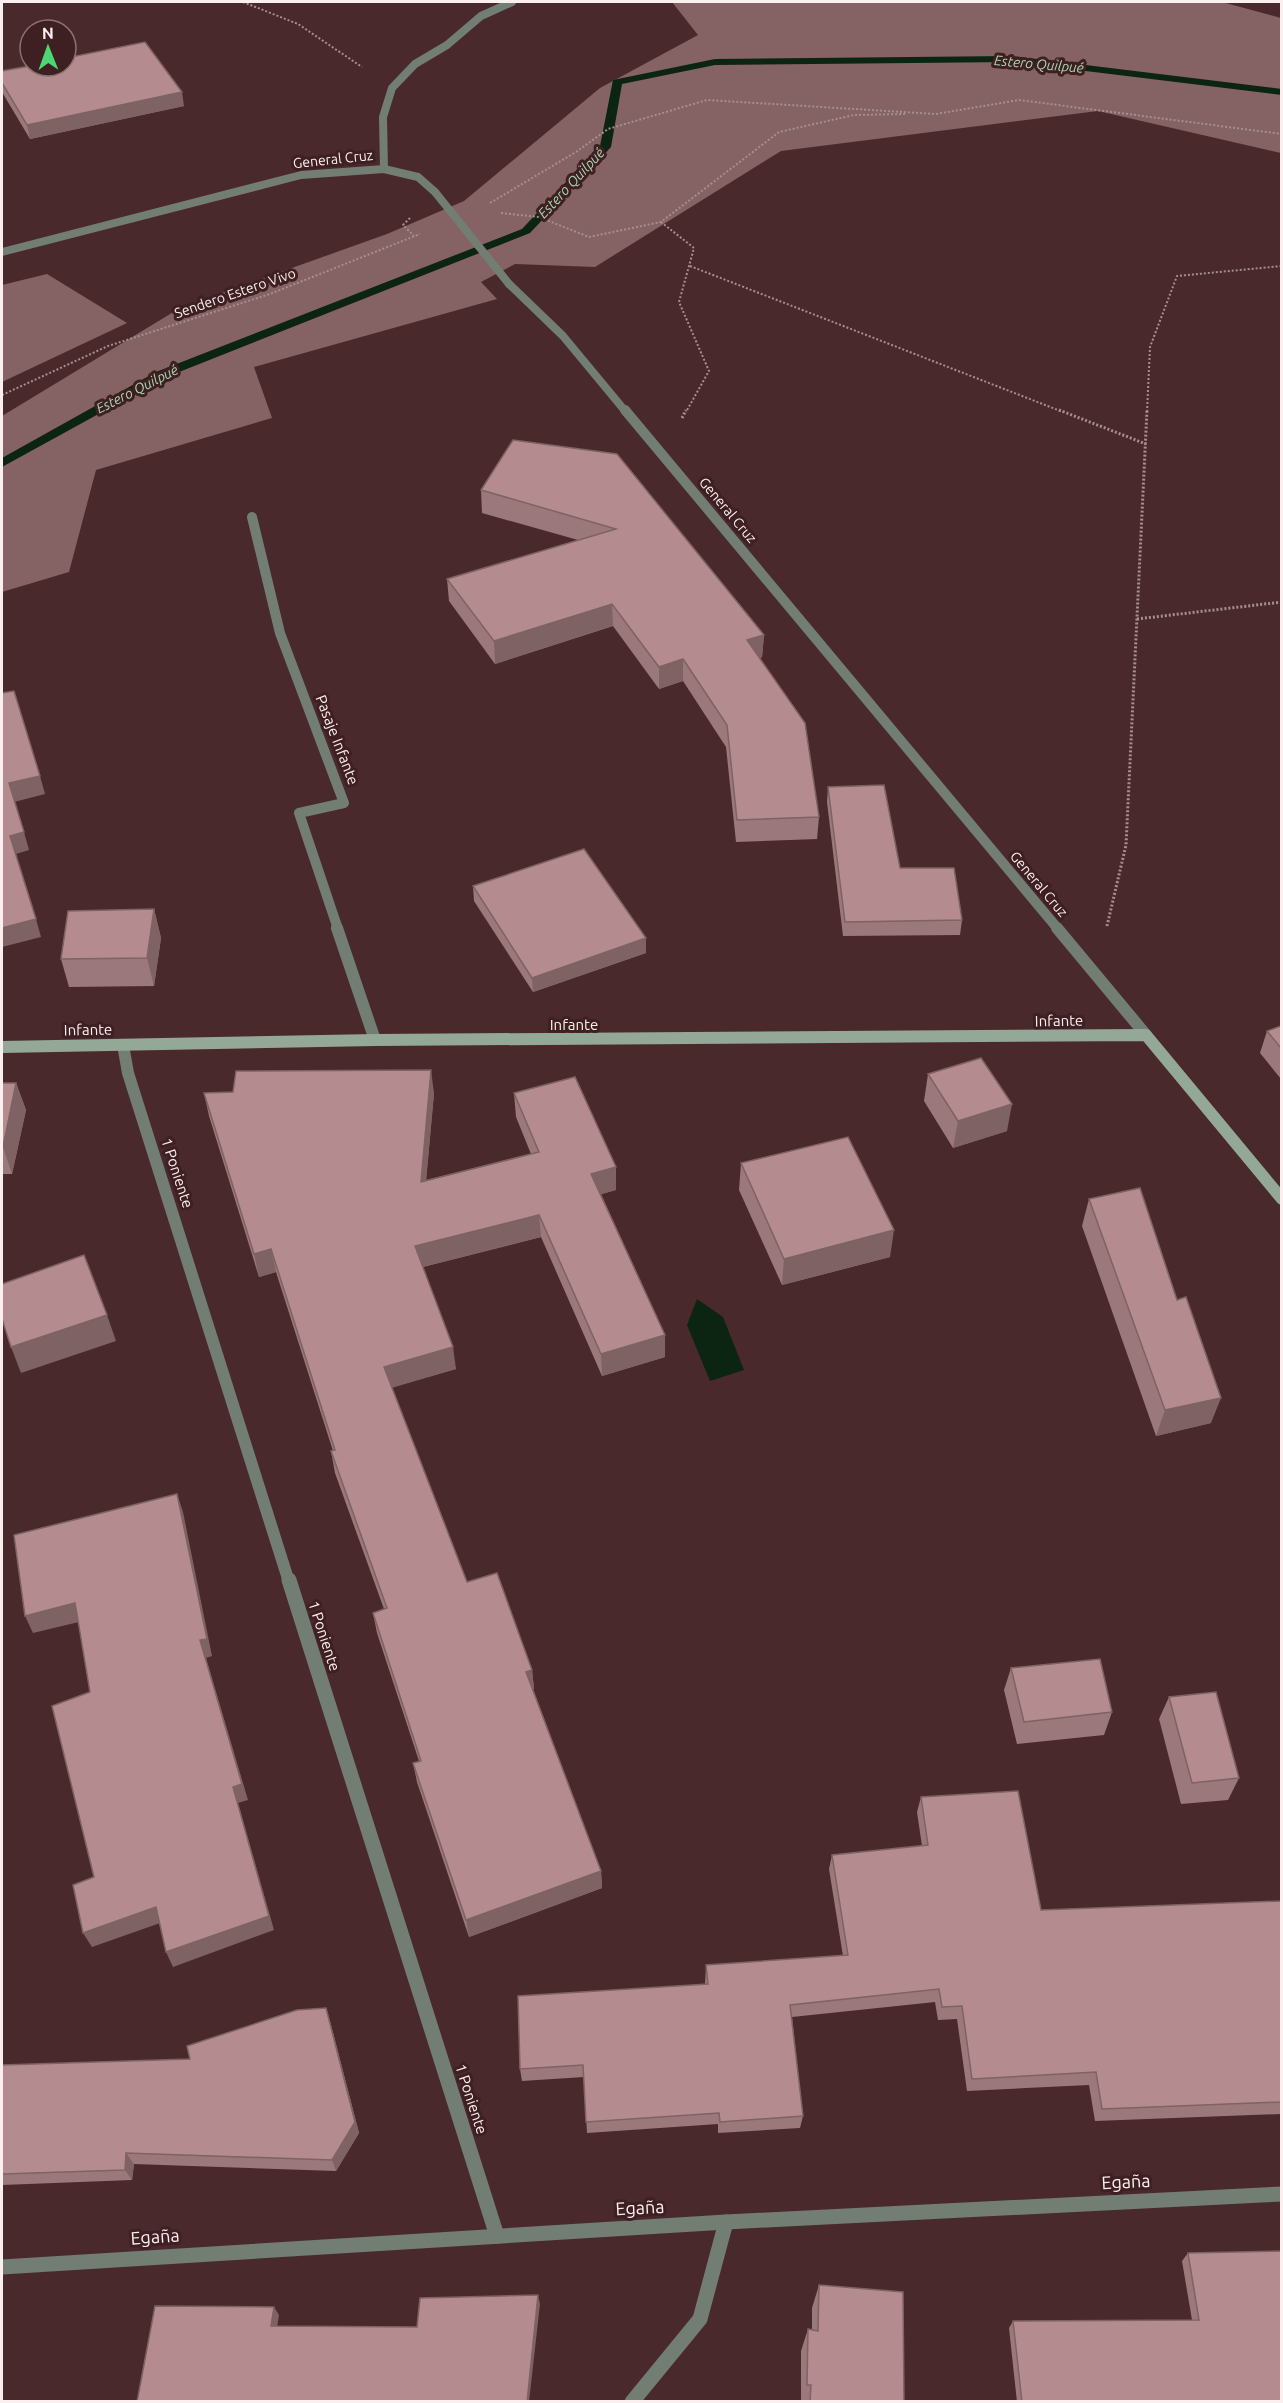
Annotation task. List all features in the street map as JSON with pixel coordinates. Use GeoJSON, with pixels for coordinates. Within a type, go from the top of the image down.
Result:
{"type":"FeatureCollection","features":[{"type":"Feature","properties":{"kind":"street"},"geometry":{"type":"LineString","coordinates":[[384,168],[383,117],[392,88],[415,64],[447,45],[482,16],[512,2]]}},
{"type":"Feature","properties":{"kind":"street","name":"General Cruz"},"geometry":{"type":"LineString","coordinates":[[2,252],[301,175],[384,168],[418,177],[435,192],[509,284],[563,336],[1281,1199]]}},
{"type":"Feature","properties":{"kind":"street","name":"Pasaje Infante"},"geometry":{"type":"LineString","coordinates":[[252,517],[280,633],[344,803],[299,813],[375,1040]]}},
{"type":"Feature","properties":{"kind":"street","name":"Infante"},"geometry":{"type":"LineString","coordinates":[[2,1047],[375,1040],[1146,1035]]}},
{"type":"Feature","properties":{"kind":"street","name":"1 Poniente"},"geometry":{"type":"LineString","coordinates":[[123,1045],[128,1073],[497,2236]]}},
{"type":"Feature","properties":{"kind":"street","name":"Egaña"},"geometry":{"type":"LineString","coordinates":[[2,2267],[726,2222],[1281,2194]]}},
{"type":"Feature","properties":{"kind":"street"},"geometry":{"type":"LineString","coordinates":[[632,2402],[700,2319],[726,2222]]}},
{"type":"Feature","properties":{"kind":"path"},"geometry":{"type":"LineString","coordinates":[[243,2],[298,24],[392,88]]}},
{"type":"Feature","properties":{"kind":"path"},"geometry":{"type":"LineString","coordinates":[[486,205],[576,152],[608,129],[706,100],[936,114]]}},
{"type":"Feature","properties":{"kind":"path"},"geometry":{"type":"LineString","coordinates":[[497,213],[539,217],[589,237],[662,222],[780,132],[854,116],[936,114],[1019,100],[1281,134]]}},
{"type":"Feature","properties":{"kind":"path"},"geometry":{"type":"LineString","coordinates":[[656,447],[675,431],[709,371],[679,302],[694,248],[662,222]]}},
{"type":"Feature","properties":{"kind":"path","name":"Sendero Estero Vivo"},"geometry":{"type":"LineString","coordinates":[[2,394],[108,346],[270,294],[422,233]]}},
{"type":"Feature","properties":{"kind":"path"},"geometry":{"type":"LineString","coordinates":[[690,266],[1146,444]]}},
{"type":"Feature","properties":{"kind":"path"},"geometry":{"type":"LineString","coordinates":[[1073,948],[1105,932],[1126,845],[1150,347],[1177,276],[1281,266]]}},
{"type":"Feature","properties":{"kind":"path"},"geometry":{"type":"LineString","coordinates":[[1137,619],[1281,602]]}},
{"type":"Feature","properties":{"kind":"shaded area"},"geometry":{"type":"Polygon","coordinates":[[[672,2],[1222,2],[1281,18],[1281,153],[1098,111],[781,151],[595,267],[515,264],[481,282],[497,299],[254,367],[272,418],[96,470],[69,572],[2,592],[2,416],[180,308],[387,234],[464,201],[600,88],[698,35],[672,2]]]}},
{"type":"Feature","properties":{"kind":"shaded area"},"geometry":{"type":"Polygon","coordinates":[[[47,274],[127,323],[2,382],[2,285],[47,274]]]}},
{"type":"Feature","properties":{"kind":"shaded area"},"geometry":{"type":"Polygon","coordinates":[[[697,1299],[723,1317],[744,1370],[710,1381],[687,1325],[697,1299]]]}},
{"type":"Feature","properties":{"kind":"building"},"geometry":{"type":"Polygon","coordinates":[[[145,42],[182,92],[27,125],[2,83],[2,71],[18,68],[18,78],[78,78],[78,56],[145,42]]]}},
{"type":"Feature","properties":{"kind":"building"},"geometry":{"type":"Polygon","coordinates":[[[513,440],[617,454],[764,635],[747,640],[805,723],[819,817],[737,820],[727,725],[683,659],[659,667],[612,604],[494,641],[447,579],[616,529],[481,490],[513,440]]]}},
{"type":"Feature","properties":{"kind":"building"},"geometry":{"type":"Polygon","coordinates":[[[14,691],[40,776],[9,783],[24,832],[10,836],[36,919],[2,928],[2,693],[14,691]]]}},
{"type":"Feature","properties":{"kind":"building"},"geometry":{"type":"Polygon","coordinates":[[[884,785],[900,868],[954,868],[962,920],[845,922],[828,787],[884,785]]]}},
{"type":"Feature","properties":{"kind":"building"},"geometry":{"type":"Polygon","coordinates":[[[584,849],[646,938],[532,978],[473,886],[584,849]]]}},
{"type":"Feature","properties":{"kind":"building"},"geometry":{"type":"Polygon","coordinates":[[[154,909],[147,958],[61,959],[68,911],[154,909]]]}},
{"type":"Feature","properties":{"kind":"building"},"geometry":{"type":"Polygon","coordinates":[[[1281,1026],[1281,1048],[1267,1031],[1281,1026]]]}},
{"type":"Feature","properties":{"kind":"building"},"geometry":{"type":"Polygon","coordinates":[[[981,1058],[1012,1104],[958,1121],[928,1074],[981,1058]]]}},
{"type":"Feature","properties":{"kind":"building"},"geometry":{"type":"Polygon","coordinates":[[[431,1070],[421,1182],[539,1152],[514,1093],[575,1077],[616,1167],[591,1174],[665,1335],[601,1354],[539,1215],[415,1246],[453,1347],[384,1367],[467,1582],[497,1573],[532,1670],[526,1672],[601,1871],[466,1920],[413,1763],[421,1761],[373,1613],[387,1608],[331,1451],[335,1450],[271,1249],[254,1254],[204,1093],[233,1092],[236,1071],[431,1070]]]}},
{"type":"Feature","properties":{"kind":"building"},"geometry":{"type":"Polygon","coordinates":[[[2,1083],[16,1083],[3,1147],[2,1147],[2,1083]]]}},
{"type":"Feature","properties":{"kind":"building"},"geometry":{"type":"Polygon","coordinates":[[[848,1137],[894,1230],[784,1259],[741,1163],[848,1137]]]}},
{"type":"Feature","properties":{"kind":"building"},"geometry":{"type":"Polygon","coordinates":[[[1140,1188],[1177,1300],[1186,1297],[1221,1398],[1165,1410],[1089,1199],[1140,1188]]]}},
{"type":"Feature","properties":{"kind":"building"},"geometry":{"type":"Polygon","coordinates":[[[84,1255],[107,1315],[11,1347],[2,1319],[2,1284],[84,1255]]]}},
{"type":"Feature","properties":{"kind":"building"},"geometry":{"type":"Polygon","coordinates":[[[177,1494],[207,1639],[200,1640],[242,1784],[233,1787],[269,1916],[166,1952],[156,1907],[83,1933],[73,1885],[94,1877],[52,1706],[90,1692],[75,1603],[25,1616],[14,1535],[177,1494]]]}},
{"type":"Feature","properties":{"kind":"building"},"geometry":{"type":"Polygon","coordinates":[[[1100,1659],[1112,1712],[1024,1722],[1011,1668],[1100,1659]]]}},
{"type":"Feature","properties":{"kind":"building"},"geometry":{"type":"Polygon","coordinates":[[[1216,1692],[1239,1778],[1192,1783],[1169,1697],[1216,1692]]]}},
{"type":"Feature","properties":{"kind":"building"},"geometry":{"type":"Polygon","coordinates":[[[1018,1791],[1041,1910],[1281,1901],[1281,2102],[1102,2109],[1096,2072],[972,2079],[962,2006],[942,2007],[939,1989],[790,2005],[803,2116],[720,2122],[719,2113],[586,2122],[583,2065],[520,2069],[518,1996],[708,1984],[706,1965],[848,1955],[832,1855],[928,1845],[921,1797],[1018,1791]]]}},
{"type":"Feature","properties":{"kind":"building"},"geometry":{"type":"Polygon","coordinates":[[[326,2008],[355,2122],[332,2160],[126,2153],[125,2170],[2,2174],[2,2065],[190,2059],[187,2046],[297,2010],[326,2008]]]}},
{"type":"Feature","properties":{"kind":"building"},"geometry":{"type":"Polygon","coordinates":[[[1281,2251],[1281,2402],[1022,2402],[1013,2321],[1199,2320],[1188,2253],[1281,2251]]]}},
{"type":"Feature","properties":{"kind":"building"},"geometry":{"type":"Polygon","coordinates":[[[819,2285],[903,2292],[904,2402],[810,2402],[811,2385],[807,2385],[808,2329],[818,2331],[819,2285]]]}},
{"type":"Feature","properties":{"kind":"building"},"geometry":{"type":"Polygon","coordinates":[[[538,2295],[527,2402],[137,2402],[155,2306],[274,2307],[271,2326],[417,2327],[420,2298],[538,2295]]]}},
{"type":"Feature","properties":{"kind":"waterway","name":"Estero Quilpué"},"geometry":{"type":"LineString","coordinates":[[2,463],[160,375],[526,231],[605,147],[617,82],[715,62],[1011,59],[1282,92]]}}]}
